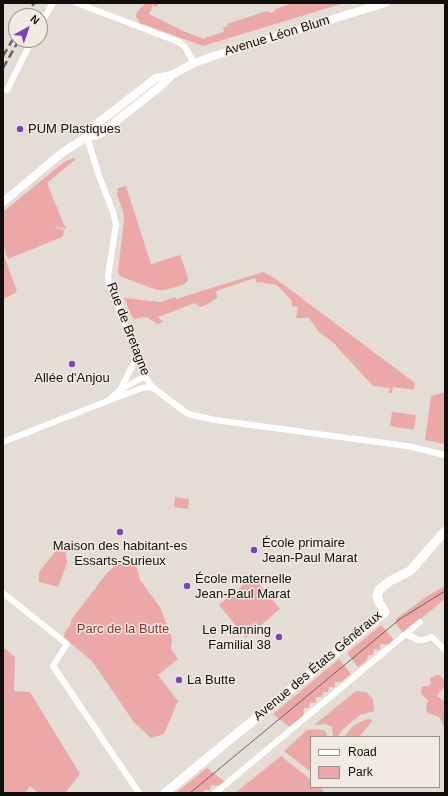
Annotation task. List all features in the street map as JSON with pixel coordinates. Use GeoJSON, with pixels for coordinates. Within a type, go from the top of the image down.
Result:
{"type":"FeatureCollection","features":[{"type":"Feature","properties":{"kind":"main road","name":"Avenue des États Généraux"},"geometry":{"type":"LineString","coordinates":[[165,793],[385,612],[377,596],[379,590],[390,581],[410,571],[445,531]]}},
{"type":"Feature","properties":{"kind":"street"},"geometry":{"type":"LineString","coordinates":[[48,12],[54,3]]}},
{"type":"Feature","properties":{"kind":"street"},"geometry":{"type":"LineString","coordinates":[[77,3],[179,42],[185,47],[194,63]]}},
{"type":"Feature","properties":{"kind":"street","name":"Avenue Léon Blum"},"geometry":{"type":"LineString","coordinates":[[3,202],[64,152],[87,137],[100,134],[162,85],[172,75],[194,63],[385,3]]}},
{"type":"Feature","properties":{"kind":"street"},"geometry":{"type":"LineString","coordinates":[[7,90],[28,48]]}},
{"type":"Feature","properties":{"kind":"street","name":"Rue de Bretagne"},"geometry":{"type":"LineString","coordinates":[[87,137],[99,176],[113,212],[116,225],[108,276],[109,283],[137,357],[145,376],[152,387],[182,411],[188,414],[407,446],[445,454]]}},
{"type":"Feature","properties":{"kind":"street"},"geometry":{"type":"LineString","coordinates":[[120,390],[137,357]]}},
{"type":"Feature","properties":{"kind":"street"},"geometry":{"type":"LineString","coordinates":[[110,400],[120,390],[145,376]]}},
{"type":"Feature","properties":{"kind":"street"},"geometry":{"type":"LineString","coordinates":[[3,442],[142,388],[152,387]]}},
{"type":"Feature","properties":{"kind":"street"},"geometry":{"type":"LineString","coordinates":[[3,593],[67,644],[53,666],[114,758],[138,790]]}},
{"type":"Feature","properties":{"kind":"street"},"geometry":{"type":"LineString","coordinates":[[215,793],[420,622]]}},
{"type":"Feature","properties":{"kind":"street"},"geometry":{"type":"LineString","coordinates":[[407,634],[418,640],[432,637],[445,650]]}},
{"type":"Feature","properties":{"kind":"green space"},"geometry":{"type":"Polygon","coordinates":[[[146,3],[155,3],[158,5],[157,7],[153,5],[149,14],[183,31],[204,39],[224,32],[223,28],[228,26],[227,24],[267,11],[271,13],[275,11],[275,9],[293,3],[344,3],[203,46],[140,23],[136,16],[137,12],[146,3]]]}},
{"type":"Feature","properties":{"kind":"green space"},"geometry":{"type":"Polygon","coordinates":[[[73,158],[76,159],[47,183],[66,227],[65,230],[64,228],[55,227],[63,229],[64,232],[62,237],[8,259],[3,247],[3,212],[59,166],[73,158]]]}},
{"type":"Feature","properties":{"kind":"green space"},"geometry":{"type":"Polygon","coordinates":[[[126,186],[151,264],[180,255],[188,277],[185,284],[165,290],[157,290],[119,275],[118,271],[124,219],[123,211],[117,195],[118,188],[126,186]]]}},
{"type":"Feature","properties":{"kind":"green space"},"geometry":{"type":"Polygon","coordinates":[[[3,253],[17,291],[3,299],[3,253]]]}},
{"type":"Feature","properties":{"kind":"green space"},"geometry":{"type":"Polygon","coordinates":[[[263,272],[276,279],[415,383],[414,390],[393,387],[392,393],[389,393],[390,388],[373,386],[335,344],[319,332],[309,318],[296,318],[298,307],[292,306],[292,301],[277,285],[257,283],[255,278],[216,291],[217,298],[206,305],[200,307],[195,303],[158,317],[163,322],[158,324],[146,317],[134,319],[124,298],[160,302],[176,297],[176,299],[263,272]]]}},
{"type":"Feature","properties":{"kind":"green space"},"geometry":{"type":"Polygon","coordinates":[[[445,392],[445,444],[425,440],[431,396],[445,392]]]}},
{"type":"Feature","properties":{"kind":"green space"},"geometry":{"type":"Polygon","coordinates":[[[392,412],[416,415],[414,430],[390,426],[392,412]]]}},
{"type":"Feature","properties":{"kind":"green space"},"geometry":{"type":"Polygon","coordinates":[[[175,497],[189,499],[188,509],[174,507],[175,497]]]}},
{"type":"Feature","properties":{"kind":"green space"},"geometry":{"type":"Polygon","coordinates":[[[58,548],[66,553],[67,563],[58,587],[39,582],[39,572],[58,548]]]}},
{"type":"Feature","properties":{"kind":"green space","name":"Parc de la Butte"},"geometry":{"type":"Polygon","coordinates":[[[127,558],[132,560],[136,565],[140,580],[160,607],[172,639],[171,649],[178,659],[158,675],[178,701],[164,734],[151,738],[135,724],[92,661],[63,637],[65,635],[64,633],[71,624],[71,620],[107,573],[120,560],[127,558]]]}},
{"type":"Feature","properties":{"kind":"green space"},"geometry":{"type":"Polygon","coordinates":[[[253,577],[280,609],[246,638],[219,605],[253,577]]]}},
{"type":"Feature","properties":{"kind":"green space"},"geometry":{"type":"Polygon","coordinates":[[[445,586],[445,599],[403,633],[396,624],[396,619],[426,597],[445,586]]]}},
{"type":"Feature","properties":{"kind":"green space"},"geometry":{"type":"Polygon","coordinates":[[[381,625],[395,641],[391,645],[380,644],[380,650],[374,649],[373,655],[368,655],[367,660],[358,667],[347,653],[381,625]]]}},
{"type":"Feature","properties":{"kind":"green space"},"geometry":{"type":"Polygon","coordinates":[[[3,647],[15,657],[14,691],[30,692],[80,774],[65,793],[38,793],[30,786],[25,793],[3,793],[3,647]]]}},
{"type":"Feature","properties":{"kind":"green space"},"geometry":{"type":"Polygon","coordinates":[[[339,659],[351,674],[341,682],[335,682],[335,687],[329,687],[328,692],[323,692],[322,697],[316,697],[316,703],[310,702],[309,708],[304,708],[303,718],[291,728],[273,714],[339,659]]]}},
{"type":"Feature","properties":{"kind":"green space"},"geometry":{"type":"Polygon","coordinates":[[[440,675],[445,681],[445,685],[437,696],[445,702],[445,707],[443,710],[445,712],[445,729],[440,718],[427,713],[426,708],[428,700],[422,695],[421,691],[422,687],[431,685],[430,678],[440,675]]]}},
{"type":"Feature","properties":{"kind":"green space"},"geometry":{"type":"Polygon","coordinates":[[[356,691],[366,692],[373,699],[374,711],[360,715],[342,730],[339,736],[333,736],[332,727],[325,724],[314,725],[356,691]]]}},
{"type":"Feature","properties":{"kind":"green space"},"geometry":{"type":"Polygon","coordinates":[[[368,719],[373,720],[360,736],[345,736],[353,726],[368,719]]]}},
{"type":"Feature","properties":{"kind":"green space"},"geometry":{"type":"Polygon","coordinates":[[[316,729],[326,731],[327,736],[310,736],[310,771],[284,751],[307,730],[316,729]]]}},
{"type":"Feature","properties":{"kind":"green space"},"geometry":{"type":"Polygon","coordinates":[[[281,756],[310,779],[310,788],[321,788],[324,793],[235,793],[281,756]]]}},
{"type":"Feature","properties":{"kind":"green space"},"geometry":{"type":"Polygon","coordinates":[[[207,768],[225,782],[221,786],[211,785],[210,790],[204,790],[204,793],[176,793],[207,768]]]}},
{"type":"Feature","properties":{"kind":"tram line"},"geometry":{"type":"LineString","coordinates":[[190,793],[400,619],[445,591]]}},
{"type":"Feature","properties":{"kind":"railway"},"geometry":{"type":"LineString","coordinates":[[31,8],[34,3]]}},
{"type":"Feature","properties":{"kind":"railway"},"geometry":{"type":"LineString","coordinates":[[3,56],[8,48]]}},
{"type":"Feature","properties":{"kind":"railway"},"geometry":{"type":"LineString","coordinates":[[3,68],[14,48]]}},
{"type":"Feature","properties":{"kind":"place","name":"PUM Plastiques"},"geometry":{"type":"Point","coordinates":[20,129]}},
{"type":"Feature","properties":{"kind":"place","name":"Allée d'Anjou"},"geometry":{"type":"Point","coordinates":[72,364]}},
{"type":"Feature","properties":{"kind":"place","name":"Maison des habitant-es Essarts-Surieux"},"geometry":{"type":"Point","coordinates":[120,532]}},
{"type":"Feature","properties":{"kind":"place","name":"École primaire Jean-Paul Marat"},"geometry":{"type":"Point","coordinates":[254,550]}},
{"type":"Feature","properties":{"kind":"place","name":"École maternelle Jean-Paul Marat"},"geometry":{"type":"Point","coordinates":[187,586]}},
{"type":"Feature","properties":{"kind":"place","name":"Le Planning Familial 38"},"geometry":{"type":"Point","coordinates":[279,637]}},
{"type":"Feature","properties":{"kind":"place","name":"La Butte"},"geometry":{"type":"Point","coordinates":[179,680]}}]}
